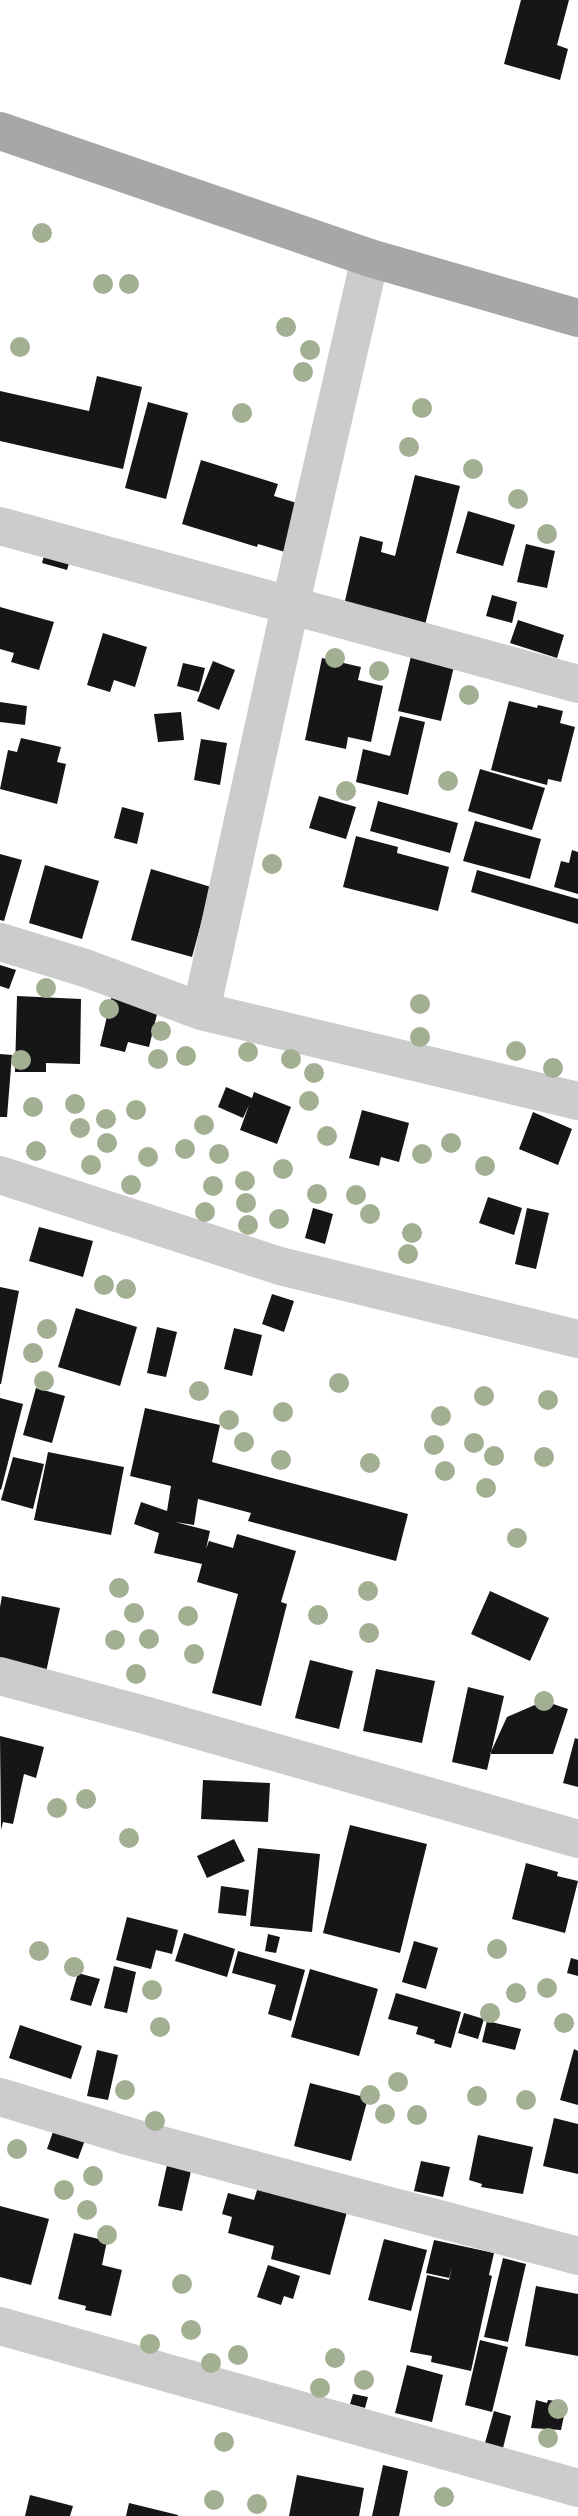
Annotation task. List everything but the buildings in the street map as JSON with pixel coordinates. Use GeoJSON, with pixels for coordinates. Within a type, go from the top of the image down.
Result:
{"type":"FeatureCollection","features":[{"type":"Feature","properties":{"kind":"main road"},"geometry":{"type":"LineString","coordinates":[[0,131],[370,258],[578,318]]}},
{"type":"Feature","properties":{"kind":"street"},"geometry":{"type":"LineString","coordinates":[[201,1012],[370,258]]}},
{"type":"Feature","properties":{"kind":"street"},"geometry":{"type":"LineString","coordinates":[[0,526],[578,684]]}},
{"type":"Feature","properties":{"kind":"street"},"geometry":{"type":"LineString","coordinates":[[0,943],[85,968],[201,1012],[578,1101]]}},
{"type":"Feature","properties":{"kind":"street"},"geometry":{"type":"LineString","coordinates":[[0,1175],[280,1266],[578,1339]]}},
{"type":"Feature","properties":{"kind":"street"},"geometry":{"type":"LineString","coordinates":[[0,1676],[578,1839]]}},
{"type":"Feature","properties":{"kind":"street"},"geometry":{"type":"LineString","coordinates":[[0,2097],[131,2137],[578,2256]]}},
{"type":"Feature","properties":{"kind":"street"},"geometry":{"type":"LineString","coordinates":[[0,2326],[578,2488]]}}]}
